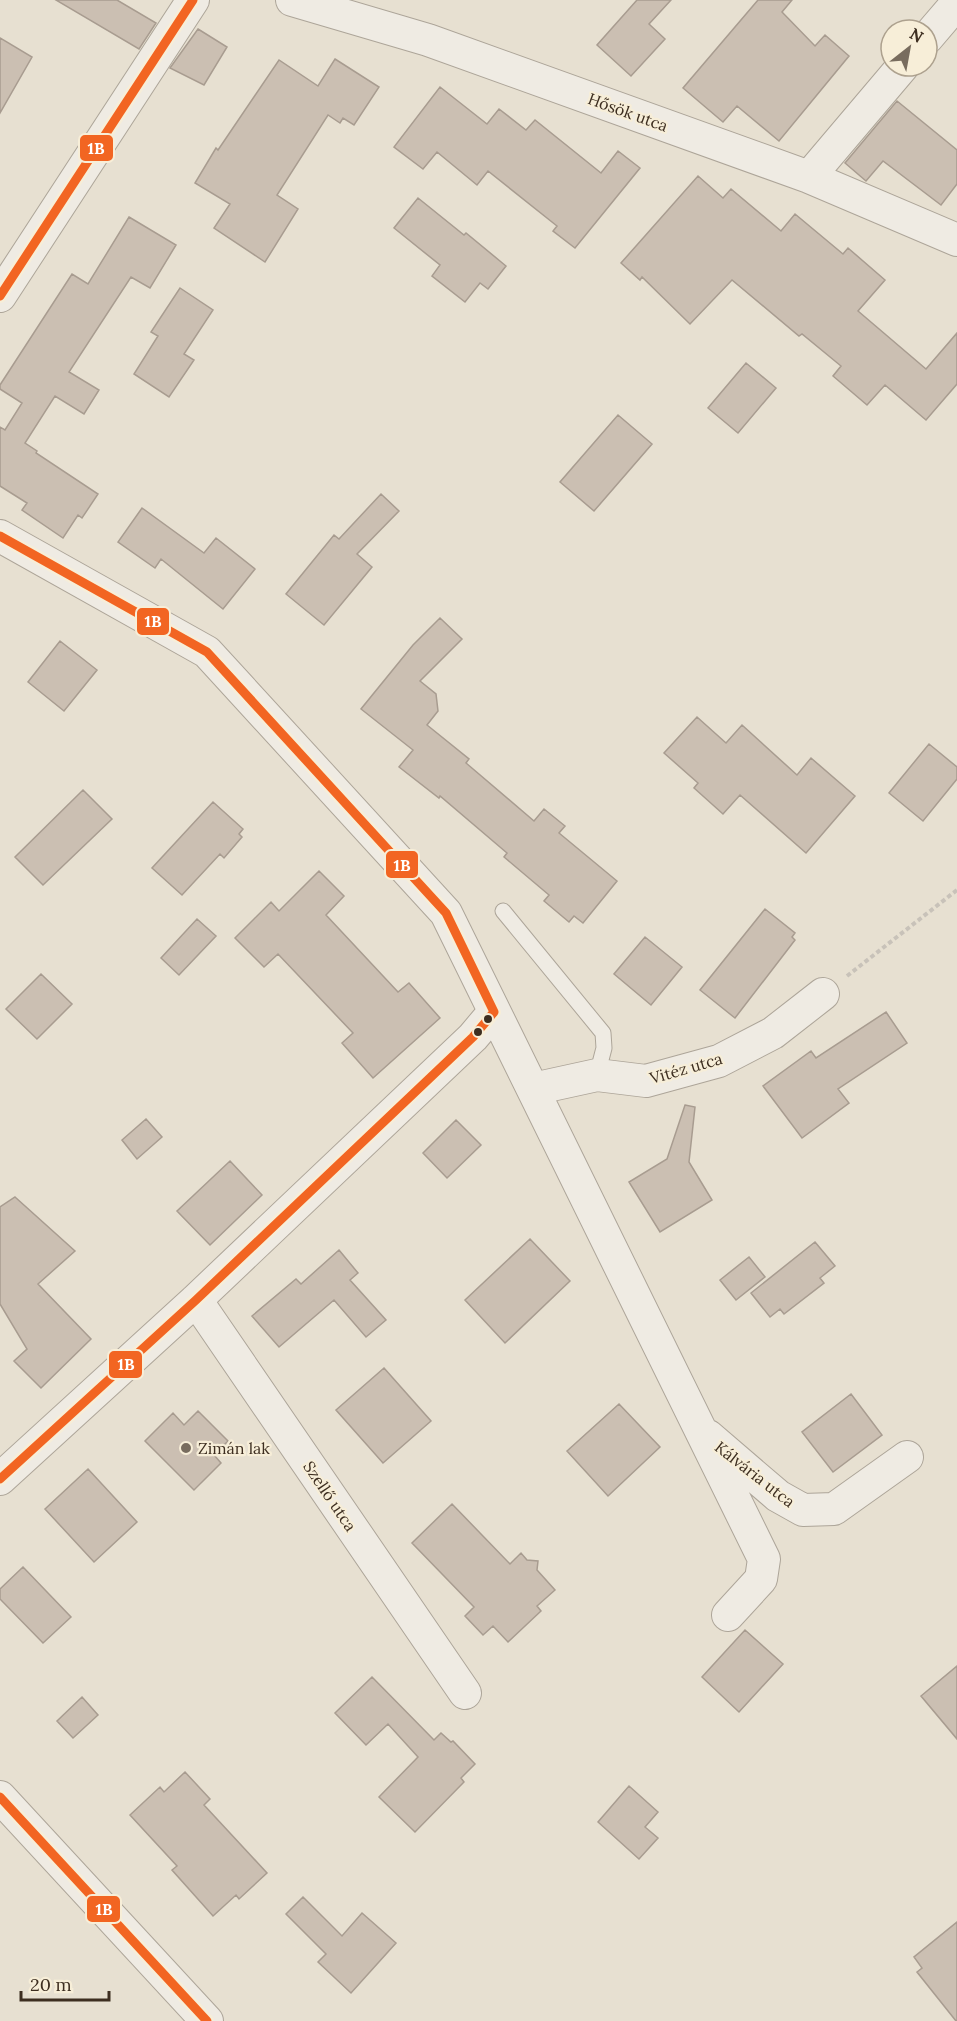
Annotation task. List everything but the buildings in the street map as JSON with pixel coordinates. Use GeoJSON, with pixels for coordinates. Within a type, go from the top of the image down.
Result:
{"type":"FeatureCollection","features":[{"type":"Feature","properties":{"kind":"street"},"geometry":{"type":"LineString","coordinates":[[0,296],[193,0]]}},
{"type":"Feature","properties":{"kind":"street","name":"Hősök utca"},"geometry":{"type":"LineString","coordinates":[[292,0],[428,40],[809,177],[957,240]]}},
{"type":"Feature","properties":{"kind":"street"},"geometry":{"type":"LineString","coordinates":[[939,24],[957,3]]}},
{"type":"Feature","properties":{"kind":"street"},"geometry":{"type":"LineString","coordinates":[[809,177],[893,78]]}},
{"type":"Feature","properties":{"kind":"street","name":"Kálvária utca"},"geometry":{"type":"LineString","coordinates":[[0,536],[207,652],[446,913],[764,1559],[761,1579],[728,1615]]}},
{"type":"Feature","properties":{"kind":"street","name":"Vitéz utca"},"geometry":{"type":"LineString","coordinates":[[533,1089],[597,1074],[646,1081],[719,1061],[773,1033],[823,994]]}},
{"type":"Feature","properties":{"kind":"street"},"geometry":{"type":"LineString","coordinates":[[0,1479],[195,1300],[473,1037],[494,1012]]}},
{"type":"Feature","properties":{"kind":"street","name":"Szellő utca"},"geometry":{"type":"LineString","coordinates":[[195,1300],[465,1693]]}},
{"type":"Feature","properties":{"kind":"street","name":"Kálvária utca"},"geometry":{"type":"LineString","coordinates":[[698,1428],[778,1496],[803,1510],[834,1509],[907,1457]]}},
{"type":"Feature","properties":{"kind":"street"},"geometry":{"type":"LineString","coordinates":[[0,1797],[207,2021]]}},
{"type":"Feature","properties":{"kind":"lane"},"geometry":{"type":"LineString","coordinates":[[503,911],[603,1034],[604,1048],[597,1074]]}},
{"type":"Feature","properties":{"kind":"path"},"geometry":{"type":"LineString","coordinates":[[823,994],[957,890]]}},
{"type":"Feature","properties":{"kind":"transit line","name":"1B"},"geometry":{"type":"LineString","coordinates":[[0,296],[193,0]]}},
{"type":"Feature","properties":{"kind":"transit line","name":"1B"},"geometry":{"type":"LineString","coordinates":[[0,536],[207,652],[446,913],[494,1012]]}},
{"type":"Feature","properties":{"kind":"transit line","name":"1B"},"geometry":{"type":"LineString","coordinates":[[0,1479],[196,1300],[473,1037],[494,1012]]}},
{"type":"Feature","properties":{"kind":"transit line","name":"1B"},"geometry":{"type":"LineString","coordinates":[[0,1797],[207,2021]]}},
{"type":"Feature","properties":{"kind":"place","name":"Zimán lak"},"geometry":{"type":"Point","coordinates":[186,1448]}}]}
